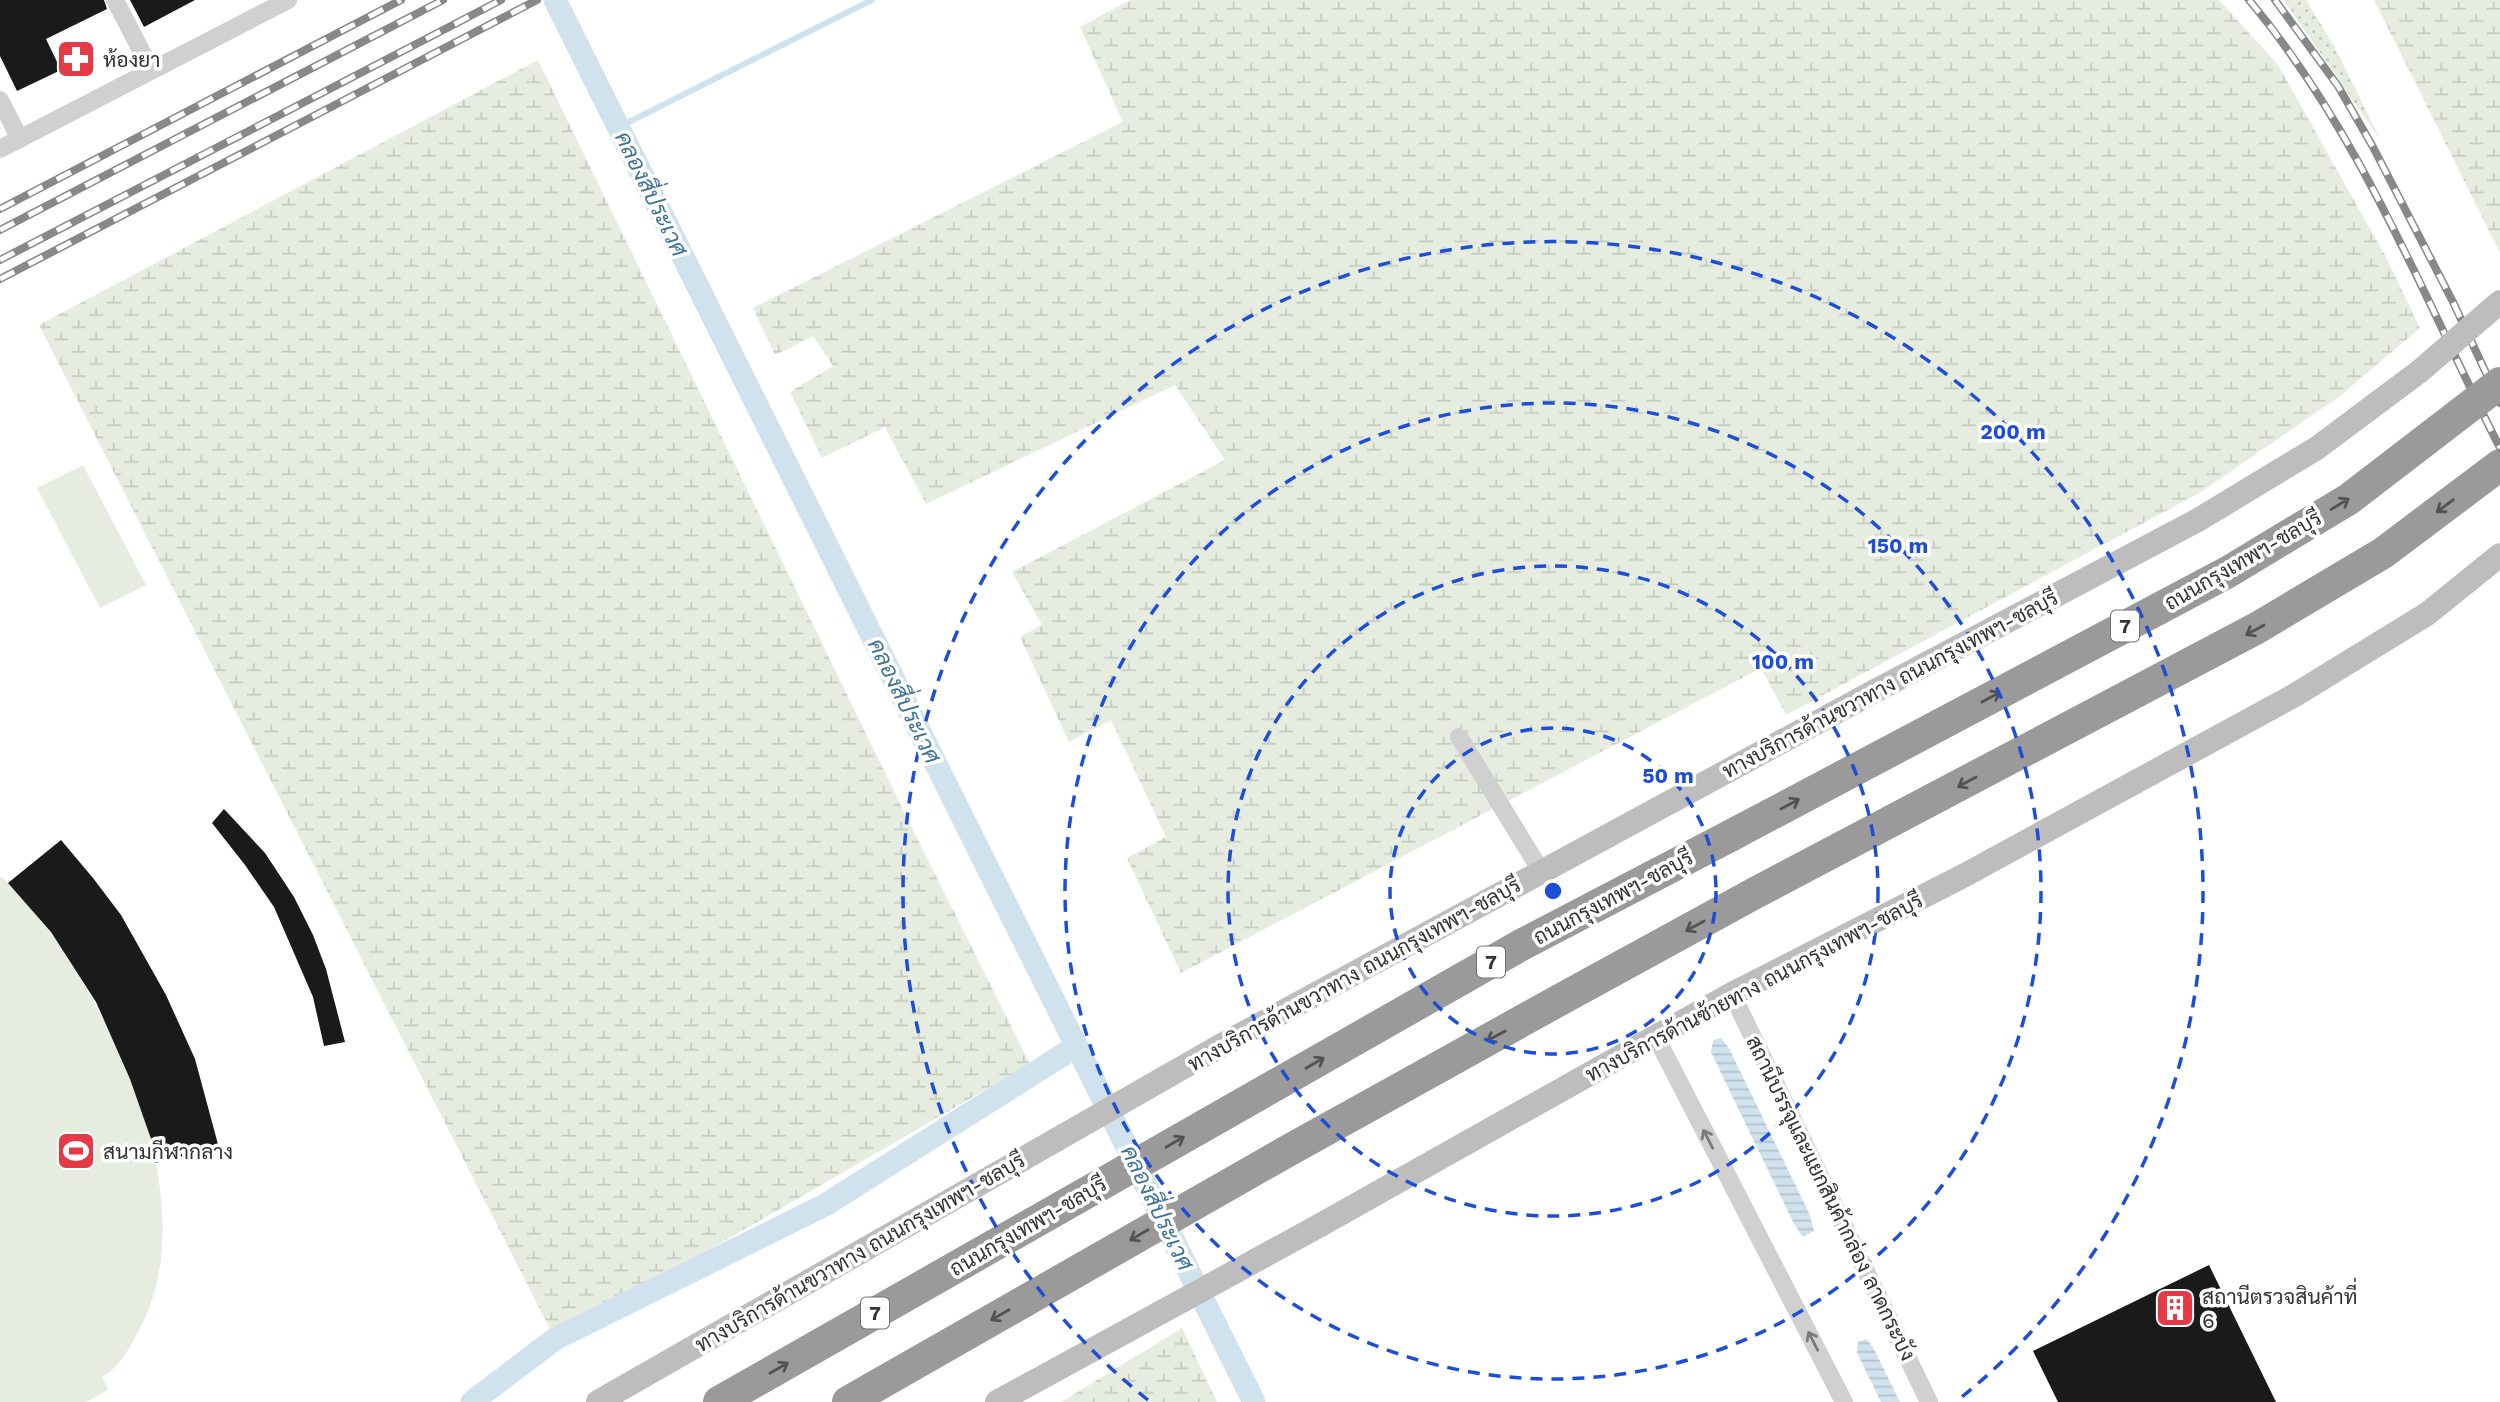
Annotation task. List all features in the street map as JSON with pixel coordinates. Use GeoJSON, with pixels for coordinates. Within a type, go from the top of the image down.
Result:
{"type":"FeatureCollection","features":[{"type":"Feature","properties":{"kind":"highway","name":"ถนนกรุงเทพฯ-ชลบุรี"},"geometry":{"type":"LineString","coordinates":[[719,1402],[1523,944],[2228,572],[2349,499],[2500,383]]}},
{"type":"Feature","properties":{"kind":"highway"},"geometry":{"type":"LineString","coordinates":[[848,1402],[1283,1153],[1755,893],[2257,628],[2384,553],[2500,466]]}},
{"type":"Feature","properties":{"kind":"main road","name":"ทางบริการด้านขวาทาง ถนนกรุงเทพฯ-ชลบุรี"},"geometry":{"type":"LineString","coordinates":[[598,1402],[1222,1045],[1875,691],[2198,520],[2317,448],[2420,371],[2500,302]]}},
{"type":"Feature","properties":{"kind":"main road","name":"ทางบริการด้านซ้ายทาง ถนนกรุงเทพฯ-ชลบุรี"},"geometry":{"type":"LineString","coordinates":[[997,1402],[1315,1228],[1732,994],[1965,875],[2295,695],[2427,614],[2500,555]]}},
{"type":"Feature","properties":{"kind":"street"},"geometry":{"type":"LineString","coordinates":[[115,0],[151,70]]}},
{"type":"Feature","properties":{"kind":"street"},"geometry":{"type":"LineString","coordinates":[[0,149],[279,2]]}},
{"type":"Feature","properties":{"kind":"street"},"geometry":{"type":"LineString","coordinates":[[0,100],[20,139]]}},
{"type":"Feature","properties":{"kind":"street"},"geometry":{"type":"LineString","coordinates":[[1459,737],[1541,871]]}},
{"type":"Feature","properties":{"kind":"street","name":"สถานีบรรจุและแยกสินค้ากล่อง ลาดกระบัง"},"geometry":{"type":"LineString","coordinates":[[1732,994],[1929,1402]]}},
{"type":"Feature","properties":{"kind":"street"},"geometry":{"type":"LineString","coordinates":[[1656,1037],[1840,1401]]}},
{"type":"Feature","properties":{"kind":"green space"},"geometry":{"type":"Polygon","coordinates":[[[1130,0],[2219,0],[2278,65],[2387,259],[2420,328],[2340,396],[2201,492],[1786,715],[1761,668],[1181,973],[1127,858],[1166,837],[1111,720],[1069,742],[1020,637],[1042,625],[1012,572],[1225,460],[1175,385],[926,504],[885,427],[822,458],[790,392],[833,366],[813,336],[775,355],[753,308],[1123,122],[1080,27],[1130,0]]]}},
{"type":"Feature","properties":{"kind":"green space"},"geometry":{"type":"Polygon","coordinates":[[[2284,0],[2306,0],[2334,46],[2381,141],[2284,0]]]}},
{"type":"Feature","properties":{"kind":"green space"},"geometry":{"type":"Polygon","coordinates":[[[2374,0],[2500,0],[2500,253],[2374,0]]]}},
{"type":"Feature","properties":{"kind":"green space"},"geometry":{"type":"Polygon","coordinates":[[[538,60],[911,826],[1030,1064],[555,1339],[39,325],[538,60]]]}},
{"type":"Feature","properties":{"kind":"green space"},"geometry":{"type":"Polygon","coordinates":[[[83,465],[146,585],[100,608],[37,488],[83,465]]]}},
{"type":"Feature","properties":{"kind":"green space","name":"สนามกีฬากลาง"},"geometry":{"type":"Polygon","coordinates":[[[0,876],[39,916],[94,1001],[136,1093],[151,1142],[160,1192],[162,1241],[155,1288],[138,1332],[127,1351],[114,1369],[102,1377],[108,1390],[86,1402],[0,1402],[0,876]]]}},
{"type":"Feature","properties":{"kind":"green space"},"geometry":{"type":"Polygon","coordinates":[[[1182,1328],[1217,1402],[1061,1402],[1182,1328]]]}},
{"type":"Feature","properties":{"kind":"water"},"geometry":{"type":"Polygon","coordinates":[[[1721,1038],[1729,1048],[1809,1213],[1814,1231],[1803,1237],[1794,1224],[1711,1052],[1713,1040],[1721,1038]]]}},
{"type":"Feature","properties":{"kind":"water"},"geometry":{"type":"Polygon","coordinates":[[[1866,1339],[1873,1347],[1900,1402],[1881,1402],[1857,1353],[1858,1342],[1866,1339]]]}},
{"type":"Feature","properties":{"kind":"building"},"geometry":{"type":"Polygon","coordinates":[[[0,0],[104,0],[107,9],[46,39],[61,70],[17,91],[0,56],[0,0]]]}},
{"type":"Feature","properties":{"kind":"building"},"geometry":{"type":"Polygon","coordinates":[[[130,0],[195,0],[144,27],[130,0]]]}},
{"type":"Feature","properties":{"kind":"building"},"geometry":{"type":"Polygon","coordinates":[[[224,809],[265,853],[294,897],[326,969],[345,1042],[324,1046],[313,997],[274,907],[212,823],[224,809]]]}},
{"type":"Feature","properties":{"kind":"building"},"geometry":{"type":"Polygon","coordinates":[[[61,840],[121,915],[166,995],[195,1059],[219,1148],[155,1163],[151,1139],[130,1079],[96,1002],[51,932],[8,883],[61,840]]]}},
{"type":"Feature","properties":{"kind":"building","name":"สถานีตรวจสินค้าที่ 6"},"geometry":{"type":"Polygon","coordinates":[[[2209,1265],[2276,1402],[2058,1402],[2033,1351],[2209,1265]]]}},
{"type":"Feature","properties":{"kind":"waterway","name":"คลองสี่ประเวศ"},"geometry":{"type":"LineString","coordinates":[[555,0],[1254,1402]]}},
{"type":"Feature","properties":{"kind":"waterway"},"geometry":{"type":"LineString","coordinates":[[619,127],[872,0]]}},
{"type":"Feature","properties":{"kind":"waterway"},"geometry":{"type":"LineString","coordinates":[[472,1402],[555,1339],[825,1205],[1077,1046]]}},
{"type":"Feature","properties":{"kind":"railway"},"geometry":{"type":"LineString","coordinates":[[0,209],[401,0]]}},
{"type":"Feature","properties":{"kind":"railway"},"geometry":{"type":"LineString","coordinates":[[0,230],[443,0]]}},
{"type":"Feature","properties":{"kind":"railway"},"geometry":{"type":"LineString","coordinates":[[0,260],[501,0]]}},
{"type":"Feature","properties":{"kind":"railway"},"geometry":{"type":"LineString","coordinates":[[0,279],[537,0]]}},
{"type":"Feature","properties":{"kind":"railway"},"geometry":{"type":"LineString","coordinates":[[2249,0],[2324,104],[2357,160],[2416,274],[2500,448]]}},
{"type":"Feature","properties":{"kind":"railway"},"geometry":{"type":"LineString","coordinates":[[2275,0],[2338,86],[2373,147],[2453,302],[2500,403]]}},
{"type":"Feature","properties":{"kind":"place","name":"ห้องยา"},"geometry":{"type":"Point","coordinates":[76,59]}},
{"type":"Feature","properties":{"kind":"place","name":"สนามกีฬากลาง"},"geometry":{"type":"Point","coordinates":[76,1151]}},
{"type":"Feature","properties":{"kind":"place","name":"สถานีตรวจสินค้าที่ 6"},"geometry":{"type":"Point","coordinates":[2175,1308]}}]}
